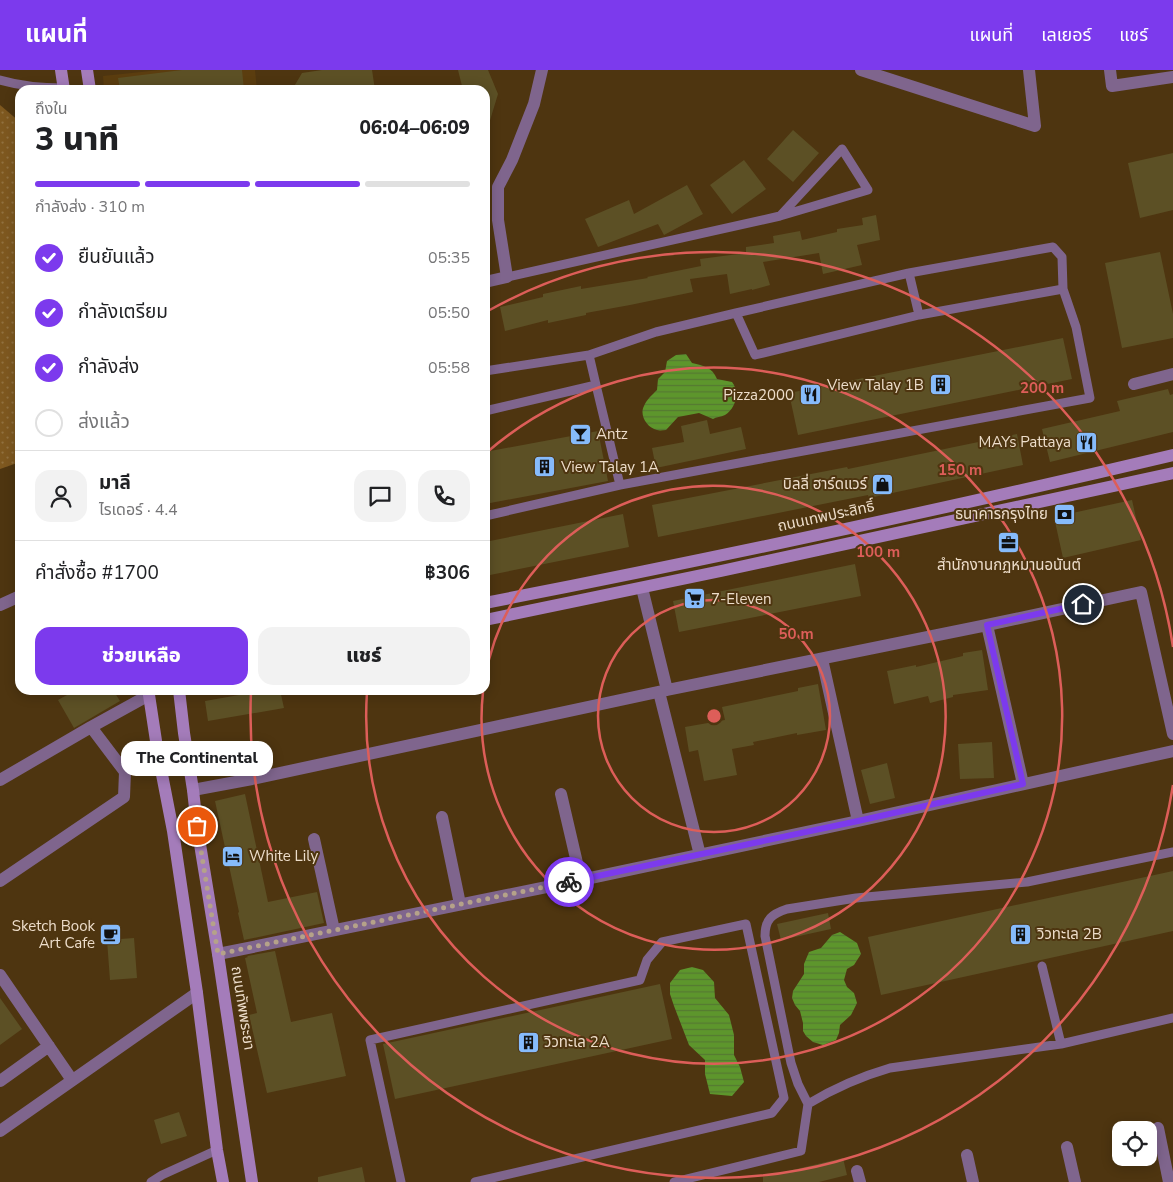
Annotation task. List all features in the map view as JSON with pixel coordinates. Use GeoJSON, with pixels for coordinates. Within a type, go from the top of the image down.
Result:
{"type":"FeatureCollection","features":[{"type":"Feature","properties":{"kind":"main road"},"geometry":{"type":"LineString","coordinates":[[61,70],[63,85]]}},
{"type":"Feature","properties":{"kind":"main road"},"geometry":{"type":"LineString","coordinates":[[87,70],[89,85]]}},
{"type":"Feature","properties":{"kind":"main road","name":"ถนนเทพประสิทธิ์"},"geometry":{"type":"LineString","coordinates":[[490,602],[741,552],[1027,490],[1173,455]]}},
{"type":"Feature","properties":{"kind":"main road","name":"ถนนเทพประสิทธิ์"},"geometry":{"type":"LineString","coordinates":[[490,619],[1173,473]]}},
{"type":"Feature","properties":{"kind":"main road"},"geometry":{"type":"LineString","coordinates":[[149,695],[173,831],[223,1182]]}},
{"type":"Feature","properties":{"kind":"main road","name":"ถนนทัพพระยา"},"geometry":{"type":"LineString","coordinates":[[180,695],[197,826],[252,1182]]}},
{"type":"Feature","properties":{"kind":"street"},"geometry":{"type":"LineString","coordinates":[[490,281],[507,277],[498,220],[498,187],[512,160],[534,104],[542,70]]}},
{"type":"Feature","properties":{"kind":"street"},"geometry":{"type":"LineString","coordinates":[[861,70],[1035,126],[1029,70]]}},
{"type":"Feature","properties":{"kind":"street"},"geometry":{"type":"LineString","coordinates":[[1110,70],[1112,86],[1173,77]]}},
{"type":"Feature","properties":{"kind":"street"},"geometry":{"type":"LineString","coordinates":[[1134,384],[1173,374]]}},
{"type":"Feature","properties":{"kind":"street"},"geometry":{"type":"LineString","coordinates":[[642,588],[700,855]]}},
{"type":"Feature","properties":{"kind":"street"},"geometry":{"type":"LineString","coordinates":[[193,790],[1141,592],[1173,734]]}},
{"type":"Feature","properties":{"kind":"street"},"geometry":{"type":"LineString","coordinates":[[0,605],[15,598]]}},
{"type":"Feature","properties":{"kind":"street"},"geometry":{"type":"LineString","coordinates":[[987,625],[1023,784]]}},
{"type":"Feature","properties":{"kind":"street"},"geometry":{"type":"LineString","coordinates":[[822,659],[858,821]]}},
{"type":"Feature","properties":{"kind":"street"},"geometry":{"type":"LineString","coordinates":[[0,780],[149,695]]}},
{"type":"Feature","properties":{"kind":"street"},"geometry":{"type":"LineString","coordinates":[[0,881],[124,797],[125,772],[91,727]]}},
{"type":"Feature","properties":{"kind":"street"},"geometry":{"type":"LineString","coordinates":[[218,954],[700,855],[1173,751]]}},
{"type":"Feature","properties":{"kind":"street"},"geometry":{"type":"LineString","coordinates":[[561,794],[581,880]]}},
{"type":"Feature","properties":{"kind":"street"},"geometry":{"type":"LineString","coordinates":[[442,817],[460,904]]}},
{"type":"Feature","properties":{"kind":"street"},"geometry":{"type":"LineString","coordinates":[[314,839],[334,930]]}},
{"type":"Feature","properties":{"kind":"street"},"geometry":{"type":"LineString","coordinates":[[0,975],[72,1080]]}},
{"type":"Feature","properties":{"kind":"street"},"geometry":{"type":"LineString","coordinates":[[0,1131],[197,993]]}},
{"type":"Feature","properties":{"kind":"street"},"geometry":{"type":"LineString","coordinates":[[0,1081],[49,1046]]}},
{"type":"Feature","properties":{"kind":"street"},"geometry":{"type":"LineString","coordinates":[[1158,1128],[1169,1182]]}},
{"type":"Feature","properties":{"kind":"street"},"geometry":{"type":"LineString","coordinates":[[1067,1147],[1075,1182]]}},
{"type":"Feature","properties":{"kind":"street"},"geometry":{"type":"LineString","coordinates":[[967,1155],[973,1182]]}},
{"type":"Feature","properties":{"kind":"lane"},"geometry":{"type":"LineString","coordinates":[[0,80],[18,85]]}},
{"type":"Feature","properties":{"kind":"lane"},"geometry":{"type":"LineString","coordinates":[[507,277],[789,214],[868,190],[842,149],[780,216]]}},
{"type":"Feature","properties":{"kind":"lane"},"geometry":{"type":"LineString","coordinates":[[490,370],[589,355],[656,332],[736,312],[909,273],[1053,247],[1062,257],[1064,289],[1076,327],[1090,398],[620,485],[490,515]]}},
{"type":"Feature","properties":{"kind":"lane"},"geometry":{"type":"LineString","coordinates":[[909,273],[919,315]]}},
{"type":"Feature","properties":{"kind":"lane"},"geometry":{"type":"LineString","coordinates":[[736,312],[755,355],[919,315],[1064,289]]}},
{"type":"Feature","properties":{"kind":"lane"},"geometry":{"type":"LineString","coordinates":[[589,355],[620,485]]}},
{"type":"Feature","properties":{"kind":"lane"},"geometry":{"type":"LineString","coordinates":[[490,410],[596,385]]}},
{"type":"Feature","properties":{"kind":"lane"},"geometry":{"type":"LineString","coordinates":[[674,1182],[801,1151],[808,1104],[798,1084],[791,1063],[765,936],[767,922],[778,912],[856,898],[1027,882],[1173,852]]}},
{"type":"Feature","properties":{"kind":"lane"},"geometry":{"type":"LineString","coordinates":[[401,1182],[370,1040],[640,980],[647,960],[662,942],[746,924],[784,1098],[772,1113],[475,1182]]}},
{"type":"Feature","properties":{"kind":"lane"},"geometry":{"type":"LineString","coordinates":[[1042,966],[1061,1044]]}},
{"type":"Feature","properties":{"kind":"lane"},"geometry":{"type":"LineString","coordinates":[[808,1104],[848,1082],[890,1068],[1061,1044],[1173,1018]]}},
{"type":"Feature","properties":{"kind":"lane"},"geometry":{"type":"LineString","coordinates":[[151,1182],[217,1150]]}},
{"type":"Feature","properties":{"kind":"shaded area"},"geometry":{"type":"Polygon","coordinates":[[[160,70],[255,70],[256,85],[104,85],[103,76],[160,70]]]}},
{"type":"Feature","properties":{"kind":"shaded area"},"geometry":{"type":"Polygon","coordinates":[[[0,105],[15,118],[15,464],[0,469],[0,105]]]}},
{"type":"Feature","properties":{"kind":"shaded area"},"geometry":{"type":"Polygon","coordinates":[[[686,354],[692,363],[710,369],[717,379],[732,382],[736,390],[736,400],[732,408],[725,415],[713,419],[699,413],[678,417],[666,430],[653,429],[643,417],[644,406],[657,390],[658,379],[665,372],[667,361],[676,355],[686,354]]]}},
{"type":"Feature","properties":{"kind":"shaded area"},"geometry":{"type":"Polygon","coordinates":[[[840,932],[857,943],[861,954],[854,965],[847,969],[844,980],[847,987],[854,993],[857,1003],[851,1015],[840,1025],[836,1040],[823,1045],[813,1042],[803,1031],[800,1011],[792,998],[793,991],[804,974],[804,964],[809,952],[821,948],[832,935],[840,932]]]}},
{"type":"Feature","properties":{"kind":"shaded area"},"geometry":{"type":"Polygon","coordinates":[[[692,967],[703,970],[714,982],[715,998],[729,1015],[734,1035],[734,1055],[744,1082],[732,1096],[710,1094],[705,1074],[705,1060],[689,1045],[670,994],[670,983],[680,970],[692,967]]]}},
{"type":"Feature","properties":{"kind":"building"},"geometry":{"type":"Polygon","coordinates":[[[182,70],[242,70],[244,85],[119,85],[118,78],[182,70]]]}},
{"type":"Feature","properties":{"kind":"building"},"geometry":{"type":"Polygon","coordinates":[[[322,70],[372,70],[374,85],[295,85],[302,73],[322,70]]]}},
{"type":"Feature","properties":{"kind":"building"},"geometry":{"type":"Polygon","coordinates":[[[458,70],[488,70],[498,94],[490,120],[490,85],[462,85],[458,70]]]}},
{"type":"Feature","properties":{"kind":"building"},"geometry":{"type":"Polygon","coordinates":[[[793,130],[819,153],[793,182],[767,159],[793,130]]]}},
{"type":"Feature","properties":{"kind":"building"},"geometry":{"type":"Polygon","coordinates":[[[1173,153],[1173,210],[1140,218],[1128,163],[1173,153]]]}},
{"type":"Feature","properties":{"kind":"building"},"geometry":{"type":"Polygon","coordinates":[[[744,160],[766,189],[732,214],[710,185],[744,160]]]}},
{"type":"Feature","properties":{"kind":"building"},"geometry":{"type":"Polygon","coordinates":[[[687,185],[703,214],[664,235],[658,224],[598,247],[585,219],[629,200],[634,214],[687,185]]]}},
{"type":"Feature","properties":{"kind":"building"},"geometry":{"type":"Polygon","coordinates":[[[876,215],[880,240],[857,245],[862,265],[823,274],[819,253],[763,262],[770,285],[752,290],[730,294],[727,274],[690,279],[693,292],[586,313],[586,315],[548,323],[548,320],[505,331],[500,307],[543,297],[543,294],[581,286],[581,289],[648,278],[701,266],[700,259],[746,253],[746,247],[774,243],[773,236],[800,231],[802,240],[837,232],[837,229],[863,225],[862,218],[876,215]]]}},
{"type":"Feature","properties":{"kind":"building"},"geometry":{"type":"Polygon","coordinates":[[[1160,252],[1173,314],[1173,338],[1122,348],[1105,263],[1160,252]]]}},
{"type":"Feature","properties":{"kind":"building","name":"View Talay 1B"},"geometry":{"type":"Polygon","coordinates":[[[1063,338],[1072,379],[798,435],[789,393],[1063,338]]]}},
{"type":"Feature","properties":{"kind":"building"},"geometry":{"type":"Polygon","coordinates":[[[1168,389],[1170,395],[1173,394],[1173,432],[1050,462],[1042,429],[1120,411],[1117,401],[1168,389]]]}},
{"type":"Feature","properties":{"kind":"building"},"geometry":{"type":"Polygon","coordinates":[[[707,420],[710,434],[741,427],[746,449],[656,468],[652,448],[684,442],[681,426],[707,420]]]}},
{"type":"Feature","properties":{"kind":"building","name":"View Talay 1A"},"geometry":{"type":"Polygon","coordinates":[[[598,431],[608,481],[490,503],[490,451],[598,431]]]}},
{"type":"Feature","properties":{"kind":"building"},"geometry":{"type":"Polygon","coordinates":[[[1017,434],[1023,465],[869,498],[868,495],[658,537],[652,505],[847,467],[848,469],[1017,434]]]}},
{"type":"Feature","properties":{"kind":"building"},"geometry":{"type":"Polygon","coordinates":[[[1132,500],[1141,540],[1063,558],[1054,517],[1132,500]]]}},
{"type":"Feature","properties":{"kind":"building"},"geometry":{"type":"Polygon","coordinates":[[[623,514],[629,547],[490,575],[490,541],[623,514]]]}},
{"type":"Feature","properties":{"kind":"building"},"geometry":{"type":"Polygon","coordinates":[[[855,564],[861,596],[679,632],[673,601],[855,564]]]}},
{"type":"Feature","properties":{"kind":"building"},"geometry":{"type":"Polygon","coordinates":[[[982,650],[988,690],[953,695],[953,697],[930,703],[928,696],[894,704],[887,671],[916,665],[916,667],[963,656],[963,653],[982,650]]]}},
{"type":"Feature","properties":{"kind":"building"},"geometry":{"type":"Polygon","coordinates":[[[818,684],[826,730],[797,735],[797,733],[753,742],[754,745],[732,749],[737,775],[704,781],[698,750],[689,752],[685,727],[725,720],[722,707],[798,691],[798,688],[818,684]]]}},
{"type":"Feature","properties":{"kind":"building"},"geometry":{"type":"Polygon","coordinates":[[[67,695],[116,695],[120,701],[74,728],[58,700],[67,695]]]}},
{"type":"Feature","properties":{"kind":"building"},"geometry":{"type":"Polygon","coordinates":[[[239,695],[281,695],[284,708],[208,721],[205,701],[239,695]]]}},
{"type":"Feature","properties":{"kind":"building"},"geometry":{"type":"Polygon","coordinates":[[[992,742],[994,778],[960,779],[958,744],[992,742]]]}},
{"type":"Feature","properties":{"kind":"building"},"geometry":{"type":"Polygon","coordinates":[[[887,763],[895,798],[870,804],[861,770],[887,763]]]}},
{"type":"Feature","properties":{"kind":"building"},"geometry":{"type":"Polygon","coordinates":[[[245,794],[268,902],[317,892],[324,923],[244,940],[215,801],[245,794]]]}},
{"type":"Feature","properties":{"kind":"building","name":"วิวทะเล 2B"},"geometry":{"type":"Polygon","coordinates":[[[1173,871],[1173,931],[881,995],[868,937],[1173,871]]]}},
{"type":"Feature","properties":{"kind":"building"},"geometry":{"type":"Polygon","coordinates":[[[828,913],[831,929],[781,940],[777,924],[828,913]]]}},
{"type":"Feature","properties":{"kind":"building"},"geometry":{"type":"Polygon","coordinates":[[[134,938],[137,978],[110,980],[107,940],[134,938]]]}},
{"type":"Feature","properties":{"kind":"building"},"geometry":{"type":"Polygon","coordinates":[[[275,951],[291,1022],[332,1013],[346,1076],[267,1093],[249,1015],[257,1013],[245,958],[275,951]]]}},
{"type":"Feature","properties":{"kind":"building","name":"วิวทะเล 2A"},"geometry":{"type":"Polygon","coordinates":[[[660,984],[672,1039],[395,1099],[383,1044],[660,984]]]}},
{"type":"Feature","properties":{"kind":"building"},"geometry":{"type":"Polygon","coordinates":[[[0,998],[22,1029],[0,1045],[0,998]]]}},
{"type":"Feature","properties":{"kind":"building"},"geometry":{"type":"Polygon","coordinates":[[[179,1112],[187,1136],[161,1144],[154,1120],[179,1112]]]}},
{"type":"Feature","properties":{"kind":"building"},"geometry":{"type":"Polygon","coordinates":[[[843,1158],[847,1175],[819,1182],[763,1182],[763,1177],[843,1158]]]}},
{"type":"Feature","properties":{"kind":"building"},"geometry":{"type":"Polygon","coordinates":[[[362,1167],[365,1182],[318,1182],[318,1177],[362,1167]]]}},
{"type":"Feature","properties":{"kind":"way so far"},"geometry":{"type":"LineString","coordinates":[[197,826],[218,954],[569,882]]}},
{"type":"Feature","properties":{"kind":"place","name":"View Talay 1B"},"geometry":{"type":"Point","coordinates":[940,385]}},
{"type":"Feature","properties":{"kind":"place","name":"Pizza2000"},"geometry":{"type":"Point","coordinates":[810,395]}},
{"type":"Feature","properties":{"kind":"place","name":"Antz"},"geometry":{"type":"Point","coordinates":[580,434]}},
{"type":"Feature","properties":{"kind":"place","name":"MAYs Pattaya"},"geometry":{"type":"Point","coordinates":[1087,442]}},
{"type":"Feature","properties":{"kind":"place","name":"View Talay 1A"},"geometry":{"type":"Point","coordinates":[545,467]}},
{"type":"Feature","properties":{"kind":"place","name":"บิลลี่ ฮาร์ดแวร์"},"geometry":{"type":"Point","coordinates":[883,484]}},
{"type":"Feature","properties":{"kind":"place","name":"ธนาคารกรุงไทย"},"geometry":{"type":"Point","coordinates":[1064,514]}},
{"type":"Feature","properties":{"kind":"place","name":"สำนักงานกฏหมานอนันต์"},"geometry":{"type":"Point","coordinates":[1009,542]}},
{"type":"Feature","properties":{"kind":"place","name":"7-Eleven"},"geometry":{"type":"Point","coordinates":[695,599]}},
{"type":"Feature","properties":{"kind":"place","name":"The Continental"},"geometry":{"type":"Point","coordinates":[197,826]}},
{"type":"Feature","properties":{"kind":"place","name":"White Lily"},"geometry":{"type":"Point","coordinates":[233,856]}},
{"type":"Feature","properties":{"kind":"place","name":"วิวทะเล 2B"},"geometry":{"type":"Point","coordinates":[1021,934]}},
{"type":"Feature","properties":{"kind":"place","name":"Sketch Book Art Cafe"},"geometry":{"type":"Point","coordinates":[111,935]}},
{"type":"Feature","properties":{"kind":"place","name":"วิวทะเล 2A"},"geometry":{"type":"Point","coordinates":[528,1042]}},
{"type":"Feature","properties":{"kind":"route"},"geometry":{"type":"LineString","coordinates":[[569,882],[1023,784],[987,625],[1083,604]]}}]}
